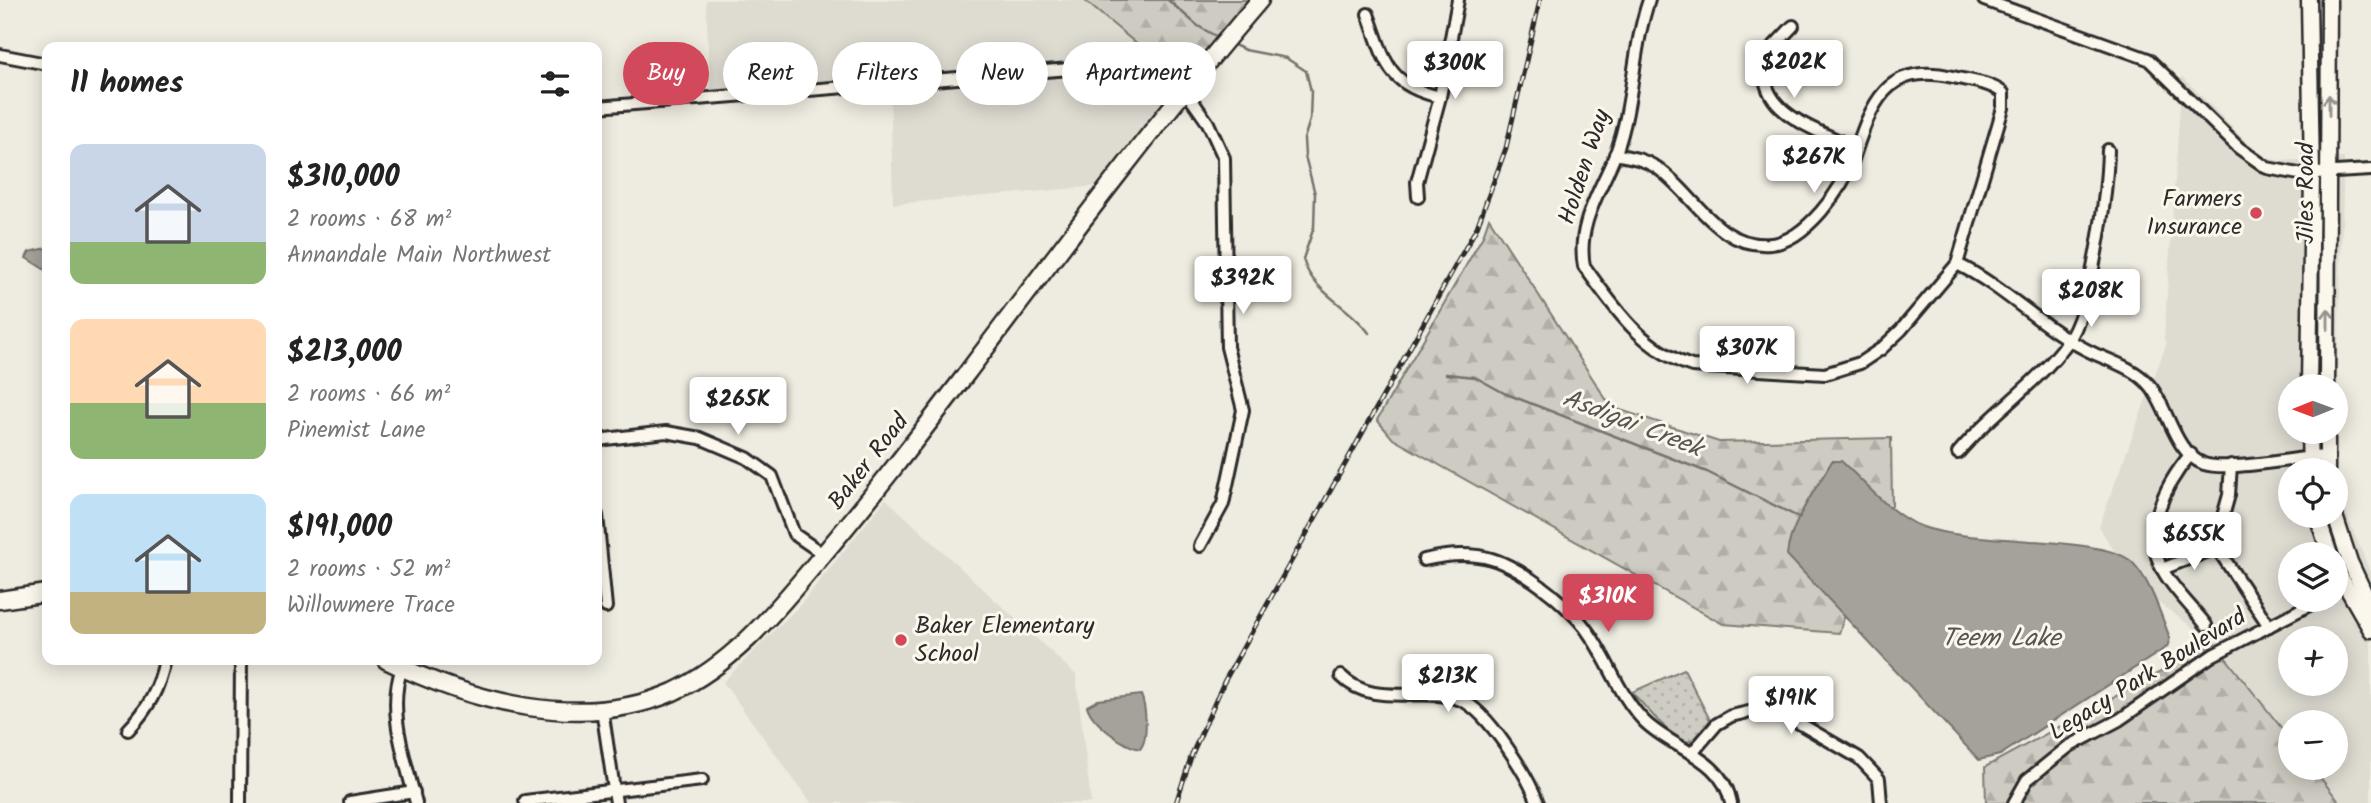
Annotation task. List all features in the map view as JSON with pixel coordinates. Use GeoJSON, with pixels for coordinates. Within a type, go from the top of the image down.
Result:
{"type":"FeatureCollection","features":[{"type":"Feature","properties":{"kind":"main road","name":"Baker Road"},"geometry":{"type":"LineString","coordinates":[[1216,52],[1260,0]]}},
{"type":"Feature","properties":{"kind":"main road","name":"Baker Road"},"geometry":{"type":"LineString","coordinates":[[396,665],[496,701],[579,712],[628,706],[670,693],[710,673],[748,640],[876,492],[1172,105]]}},
{"type":"Feature","properties":{"kind":"main road"},"geometry":{"type":"LineString","coordinates":[[0,600],[42,594]]}},
{"type":"Feature","properties":{"kind":"street"},"geometry":{"type":"LineString","coordinates":[[1418,197],[1417,182],[1440,97],[1458,0]]}},
{"type":"Feature","properties":{"kind":"street","name":"Holden Way"},"geometry":{"type":"LineString","coordinates":[[1649,0],[1615,154],[1584,229],[1584,266],[1640,338],[1679,362],[1712,368],[1825,374],[1840,370],[1881,349],[1901,330],[1957,264],[2004,99],[1996,88],[1972,81],[1931,73],[1906,75],[1895,82],[1872,107],[1856,149]]}},
{"type":"Feature","properties":{"kind":"street","name":"Jiles Road"},"geometry":{"type":"LineString","coordinates":[[1984,0],[2148,59],[2250,158],[2283,172],[2312,174]]}},
{"type":"Feature","properties":{"kind":"street","name":"Jiles Road"},"geometry":{"type":"LineString","coordinates":[[2309,0],[2312,174],[2309,374]]}},
{"type":"Feature","properties":{"kind":"street","name":"Jiles Road"},"geometry":{"type":"LineString","coordinates":[[2327,374],[2329,0]]}},
{"type":"Feature","properties":{"kind":"street"},"geometry":{"type":"LineString","coordinates":[[1368,14],[1388,64],[1404,86],[1440,97]]}},
{"type":"Feature","properties":{"kind":"street"},"geometry":{"type":"LineString","coordinates":[[1615,154],[1655,166],[1731,237],[1762,244],[1784,242],[1811,223],[1845,176],[1856,149],[1780,110],[1766,87],[1767,53],[1793,26]]}},
{"type":"Feature","properties":{"kind":"street"},"geometry":{"type":"LineString","coordinates":[[0,55],[42,63]]}},
{"type":"Feature","properties":{"kind":"street"},"geometry":{"type":"LineString","coordinates":[[602,107],[1062,70]]}},
{"type":"Feature","properties":{"kind":"street"},"geometry":{"type":"LineString","coordinates":[[1196,105],[1209,123],[1224,158],[1227,347],[1243,410],[1223,504],[1200,546]]}},
{"type":"Feature","properties":{"kind":"street"},"geometry":{"type":"LineString","coordinates":[[1958,453],[1980,426],[2031,382],[2070,340],[2089,281],[2108,150]]}},
{"type":"Feature","properties":{"kind":"street"},"geometry":{"type":"LineString","coordinates":[[2312,174],[2371,170]]}},
{"type":"Feature","properties":{"kind":"street"},"geometry":{"type":"LineString","coordinates":[[1957,264],[1987,281],[2046,326],[2120,364],[2149,384],[2178,439],[2191,454],[2205,464],[2278,464]]}},
{"type":"Feature","properties":{"kind":"street"},"geometry":{"type":"LineString","coordinates":[[602,439],[666,432],[700,438],[747,458],[772,476],[794,534],[823,554]]}},
{"type":"Feature","properties":{"kind":"street"},"geometry":{"type":"LineString","coordinates":[[2191,454],[2164,493],[2155,539],[2162,569],[2206,625]]}},
{"type":"Feature","properties":{"kind":"street"},"geometry":{"type":"LineString","coordinates":[[2231,465],[2233,475],[2215,538],[2216,548],[2259,607],[2269,626]]}},
{"type":"Feature","properties":{"kind":"street"},"geometry":{"type":"LineString","coordinates":[[2162,569],[2216,548]]}},
{"type":"Feature","properties":{"kind":"street"},"geometry":{"type":"LineString","coordinates":[[1424,560],[1457,553],[1477,555],[1494,558],[1532,579],[1569,609],[1590,633],[1637,714],[1672,744],[1692,753],[1722,779],[1731,803]]}},
{"type":"Feature","properties":{"kind":"street"},"geometry":{"type":"LineString","coordinates":[[602,566],[606,607]]}},
{"type":"Feature","properties":{"kind":"street"},"geometry":{"type":"LineString","coordinates":[[2348,588],[2371,607]]}},
{"type":"Feature","properties":{"kind":"street"},"geometry":{"type":"LineString","coordinates":[[2348,590],[2371,630]]}},
{"type":"Feature","properties":{"kind":"street","name":"Legacy Park Boulevard"},"geometry":{"type":"LineString","coordinates":[[2014,803],[2027,780],[2068,747],[2119,720],[2213,655],[2296,612]]}},
{"type":"Feature","properties":{"kind":"street"},"geometry":{"type":"LineString","coordinates":[[128,730],[154,696],[163,665]]}},
{"type":"Feature","properties":{"kind":"street"},"geometry":{"type":"LineString","coordinates":[[240,803],[241,665]]}},
{"type":"Feature","properties":{"kind":"street"},"geometry":{"type":"LineString","coordinates":[[350,802],[415,797],[398,724],[396,692],[402,668]]}},
{"type":"Feature","properties":{"kind":"street"},"geometry":{"type":"LineString","coordinates":[[1341,676],[1364,692],[1450,698],[1470,706],[1494,732],[1530,784],[1538,803]]}},
{"type":"Feature","properties":{"kind":"street"},"geometry":{"type":"LineString","coordinates":[[602,709],[612,791],[616,803]]}},
{"type":"Feature","properties":{"kind":"street"},"geometry":{"type":"LineString","coordinates":[[1692,753],[1717,724],[1731,716],[1757,710],[1780,712],[1835,743],[1867,765],[1879,779],[1881,803]]}},
{"type":"Feature","properties":{"kind":"street"},"geometry":{"type":"LineString","coordinates":[[525,801],[702,780]]}},
{"type":"Feature","properties":{"kind":"shaded area"},"geometry":{"type":"Polygon","coordinates":[[[706,0],[1084,0],[1134,42],[1062,42],[1062,105],[1169,105],[1099,186],[893,204],[890,105],[942,105],[942,42],[832,42],[832,87],[818,88],[818,42],[723,42],[723,90],[710,90],[706,0]]]}},
{"type":"Feature","properties":{"kind":"shaded area"},"geometry":{"type":"Polygon","coordinates":[[[2182,76],[2252,148],[2267,158],[2282,161],[2344,158],[2337,374],[2278,374],[2278,444],[2336,444],[2336,458],[2278,458],[2278,528],[2348,528],[2348,518],[2371,574],[2371,803],[2340,803],[2322,780],[2348,780],[2348,710],[2278,710],[2278,724],[2214,643],[2138,588],[2099,527],[2167,342],[2164,339],[2182,76]]]}},
{"type":"Feature","properties":{"kind":"shaded area","name":"Baker Elementary School"},"geometry":{"type":"Polygon","coordinates":[[[886,499],[1076,675],[1091,803],[811,803],[723,682],[801,604],[886,499]]]}},
{"type":"Feature","properties":{"kind":"green space"},"geometry":{"type":"Polygon","coordinates":[[[1084,0],[1259,0],[1216,50],[1216,42],[1134,42],[1084,0]]]}},
{"type":"Feature","properties":{"kind":"green space"},"geometry":{"type":"Polygon","coordinates":[[[1489,218],[1611,407],[1719,442],[1891,438],[1892,506],[1824,534],[1856,582],[1839,633],[1723,624],[1393,439],[1377,420],[1483,236],[1489,218]]]}},
{"type":"Feature","properties":{"kind":"green space"},"geometry":{"type":"Polygon","coordinates":[[[2214,643],[2278,724],[2278,780],[2322,780],[2340,803],[1986,803],[1985,767],[2214,643]]]}},
{"type":"Feature","properties":{"kind":"green space"},"geometry":{"type":"Polygon","coordinates":[[[1684,669],[1710,720],[1691,741],[1685,741],[1669,731],[1632,692],[1684,669]]]}},
{"type":"Feature","properties":{"kind":"water"},"geometry":{"type":"Polygon","coordinates":[[[42,249],[42,268],[26,258],[29,252],[42,249]]]}},
{"type":"Feature","properties":{"kind":"water","name":"Teem Lake"},"geometry":{"type":"Polygon","coordinates":[[[1832,461],[1841,461],[1890,507],[1923,527],[1945,533],[2066,544],[2117,553],[2132,562],[2150,588],[2170,638],[2167,647],[2000,755],[1979,760],[1787,555],[1798,519],[1832,461]]]}},
{"type":"Feature","properties":{"kind":"water"},"geometry":{"type":"Polygon","coordinates":[[[1141,695],[1146,723],[1145,738],[1140,749],[1109,733],[1087,706],[1098,700],[1141,695]]]}},
{"type":"Feature","properties":{"kind":"waterway","name":"Asdigai Creek"},"geometry":{"type":"LineString","coordinates":[[1168,0],[1198,26],[1219,38]]}},
{"type":"Feature","properties":{"kind":"waterway","name":"Asdigai Creek"},"geometry":{"type":"LineString","coordinates":[[1232,44],[1245,50],[1286,58],[1306,71],[1311,91],[1310,120],[1304,139],[1305,156],[1315,194],[1314,227],[1303,259],[1314,281],[1369,333]]}},
{"type":"Feature","properties":{"kind":"waterway","name":"Asdigai Creek"},"geometry":{"type":"LineString","coordinates":[[1446,374],[1475,377],[1504,393],[1707,472],[1800,518]]}},
{"type":"Feature","properties":{"kind":"railway"},"geometry":{"type":"LineString","coordinates":[[1176,803],[1192,754],[1224,682],[1477,227],[1506,148],[1540,0]]}},
{"type":"Feature","properties":{"kind":"place","name":"Farmers Insurance"},"geometry":{"type":"Point","coordinates":[2256,213]}},
{"type":"Feature","properties":{"kind":"place","name":"Baker Elementary School"},"geometry":{"type":"Point","coordinates":[901,640]}}]}
